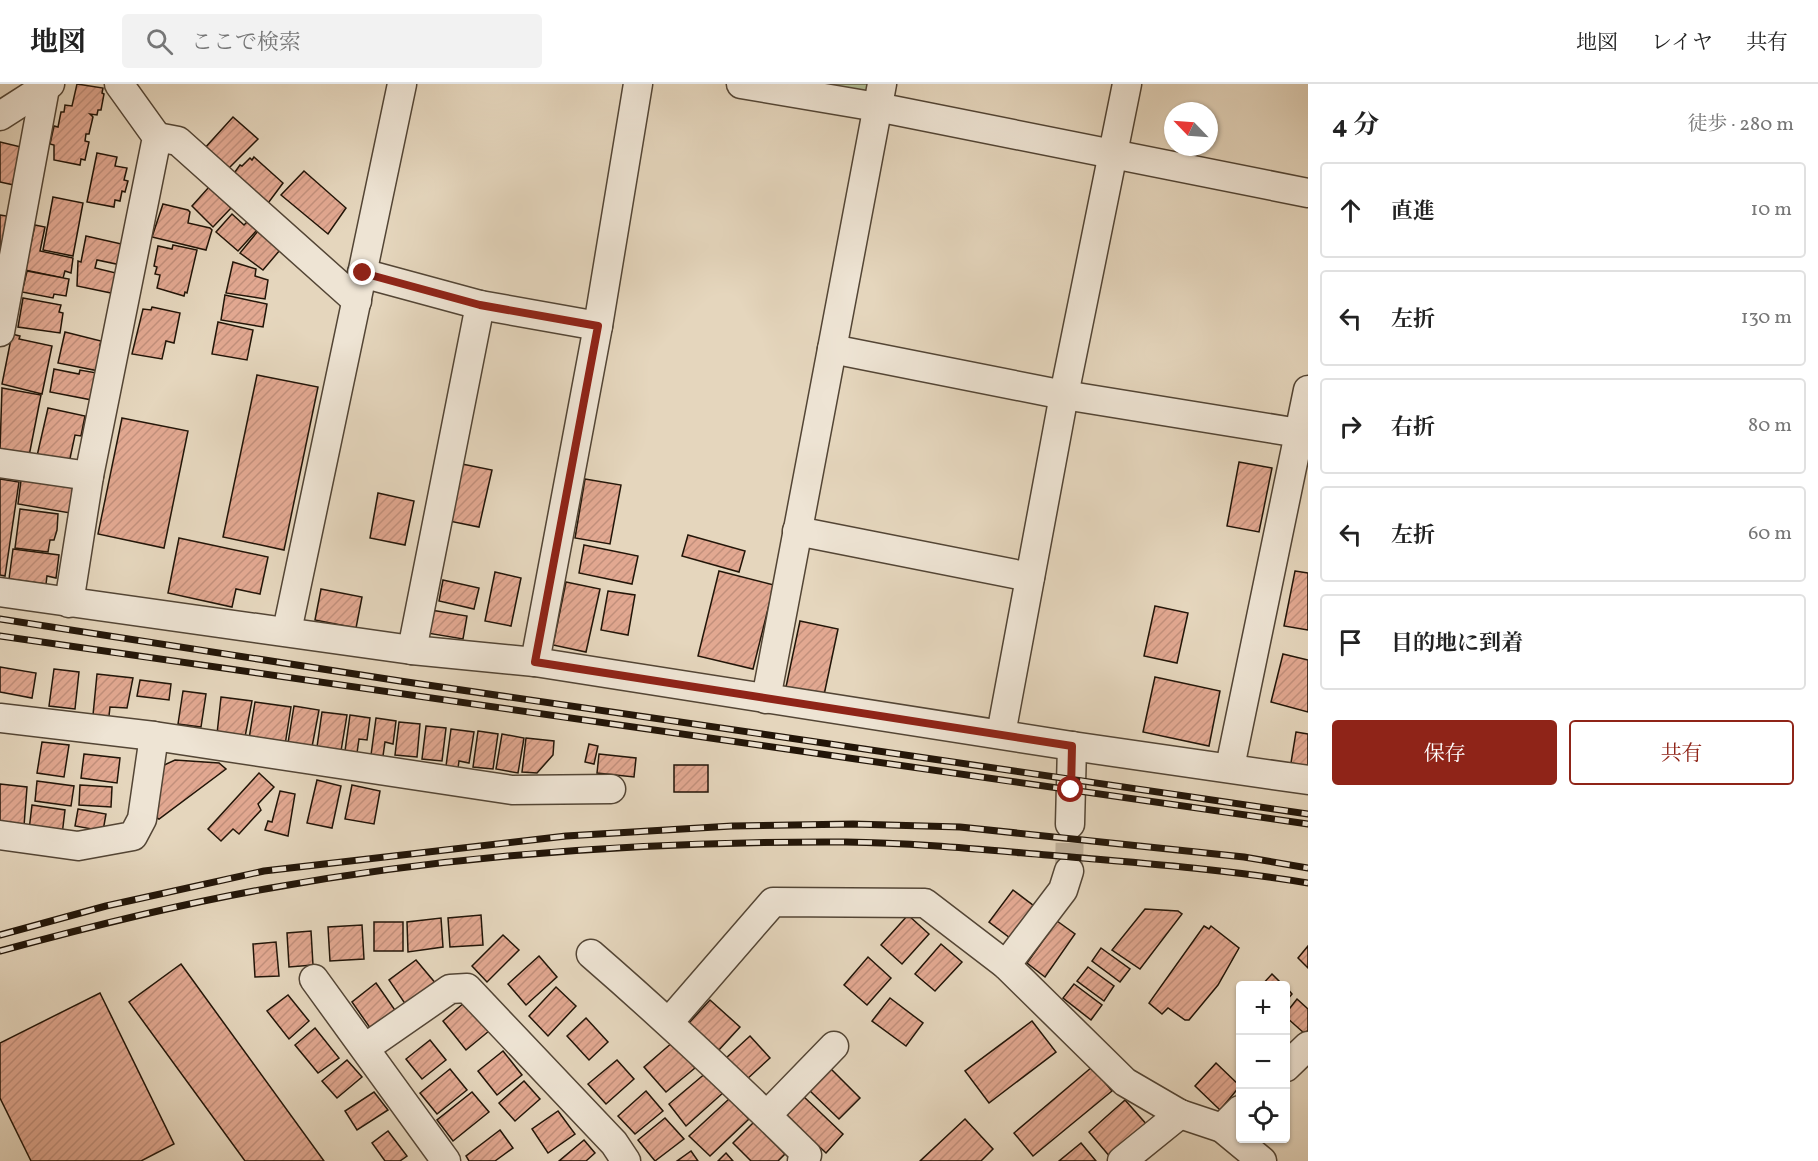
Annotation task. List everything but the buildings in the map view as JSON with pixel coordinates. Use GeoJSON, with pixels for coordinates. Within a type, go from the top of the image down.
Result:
{"type":"FeatureCollection","features":[{"type":"Feature","properties":{"kind":"street"},"geometry":{"type":"LineString","coordinates":[[119,84],[157,137],[178,141],[357,301]]}},
{"type":"Feature","properties":{"kind":"street"},"geometry":{"type":"LineString","coordinates":[[287,631],[402,84]]}},
{"type":"Feature","properties":{"kind":"street"},"geometry":{"type":"LineString","coordinates":[[535,662],[598,326],[638,84]]}},
{"type":"Feature","properties":{"kind":"street"},"geometry":{"type":"LineString","coordinates":[[741,84],[879,95],[1113,155],[1308,193]]}},
{"type":"Feature","properties":{"kind":"street"},"geometry":{"type":"LineString","coordinates":[[1001,734],[1064,395],[1127,84]]}},
{"type":"Feature","properties":{"kind":"street"},"geometry":{"type":"LineString","coordinates":[[0,116],[48,86]]}},
{"type":"Feature","properties":{"kind":"street"},"geometry":{"type":"LineString","coordinates":[[0,332],[48,86]]}},
{"type":"Feature","properties":{"kind":"street"},"geometry":{"type":"LineString","coordinates":[[766,699],[879,95]]}},
{"type":"Feature","properties":{"kind":"street"},"geometry":{"type":"LineString","coordinates":[[69,603],[89,476],[157,137]]}},
{"type":"Feature","properties":{"kind":"street"},"geometry":{"type":"LineString","coordinates":[[363,273],[480,305],[598,326]]}},
{"type":"Feature","properties":{"kind":"street"},"geometry":{"type":"LineString","coordinates":[[412,650],[480,305]]}},
{"type":"Feature","properties":{"kind":"street"},"geometry":{"type":"LineString","coordinates":[[832,349],[1064,395],[1299,433]]}},
{"type":"Feature","properties":{"kind":"street"},"geometry":{"type":"LineString","coordinates":[[1230,767],[1308,390]]}},
{"type":"Feature","properties":{"kind":"street"},"geometry":{"type":"LineString","coordinates":[[0,463],[89,476]]}},
{"type":"Feature","properties":{"kind":"street"},"geometry":{"type":"LineString","coordinates":[[797,531],[1030,578]]}},
{"type":"Feature","properties":{"kind":"street"},"geometry":{"type":"LineString","coordinates":[[0,592],[412,650],[535,662],[1072,746],[1308,780]]}},
{"type":"Feature","properties":{"kind":"street"},"geometry":{"type":"LineString","coordinates":[[0,718],[154,736],[512,790],[611,789]]}},
{"type":"Feature","properties":{"kind":"street"},"geometry":{"type":"LineString","coordinates":[[0,835],[78,846],[133,836],[142,819],[154,736]]}},
{"type":"Feature","properties":{"kind":"street"},"geometry":{"type":"LineString","coordinates":[[1070,825],[1072,746]]}},
{"type":"Feature","properties":{"kind":"street"},"geometry":{"type":"LineString","coordinates":[[1006,965],[1062,890],[1069,871]]}},
{"type":"Feature","properties":{"kind":"street"},"geometry":{"type":"LineString","coordinates":[[669,1022],[773,902],[925,903],[1006,965],[1125,1082],[1180,1114],[1232,1119],[1262,1161]]}},
{"type":"Feature","properties":{"kind":"street"},"geometry":{"type":"LineString","coordinates":[[591,954],[669,1022],[767,1115],[807,1155],[802,1161]]}},
{"type":"Feature","properties":{"kind":"street"},"geometry":{"type":"LineString","coordinates":[[314,979],[446,1161]]}},
{"type":"Feature","properties":{"kind":"street"},"geometry":{"type":"LineString","coordinates":[[365,1048],[450,988],[467,988],[614,1143],[626,1161]]}},
{"type":"Feature","properties":{"kind":"street"},"geometry":{"type":"LineString","coordinates":[[767,1115],[834,1046]]}},
{"type":"Feature","properties":{"kind":"street"},"geometry":{"type":"LineString","coordinates":[[1290,1063],[1308,1046]]}},
{"type":"Feature","properties":{"kind":"street"},"geometry":{"type":"LineString","coordinates":[[1122,1161],[1180,1114]]}},
{"type":"Feature","properties":{"kind":"green space"},"geometry":{"type":"Polygon","coordinates":[[[806,84],[873,84],[862,95],[806,84]]]}},
{"type":"Feature","properties":{"kind":"tunnel"},"geometry":{"type":"LineString","coordinates":[[1069,871],[1070,824]]}},
{"type":"Feature","properties":{"kind":"railway"},"geometry":{"type":"LineString","coordinates":[[0,619],[400,681],[1308,814]]}},
{"type":"Feature","properties":{"kind":"railway"},"geometry":{"type":"LineString","coordinates":[[0,636],[1308,824]]}},
{"type":"Feature","properties":{"kind":"railway"},"geometry":{"type":"LineString","coordinates":[[0,935],[106,906],[264,871],[566,836],[732,826],[853,824],[960,827],[1244,857],[1308,868]]}},
{"type":"Feature","properties":{"kind":"railway"},"geometry":{"type":"LineString","coordinates":[[0,951],[165,909],[337,877],[481,858],[627,847],[773,842],[902,844],[1160,865],[1249,874],[1308,883]]}},
{"type":"Feature","properties":{"kind":"route"},"geometry":{"type":"LineString","coordinates":[[363,273],[480,305],[598,326],[535,662],[1072,746],[1071,790]]}}]}
